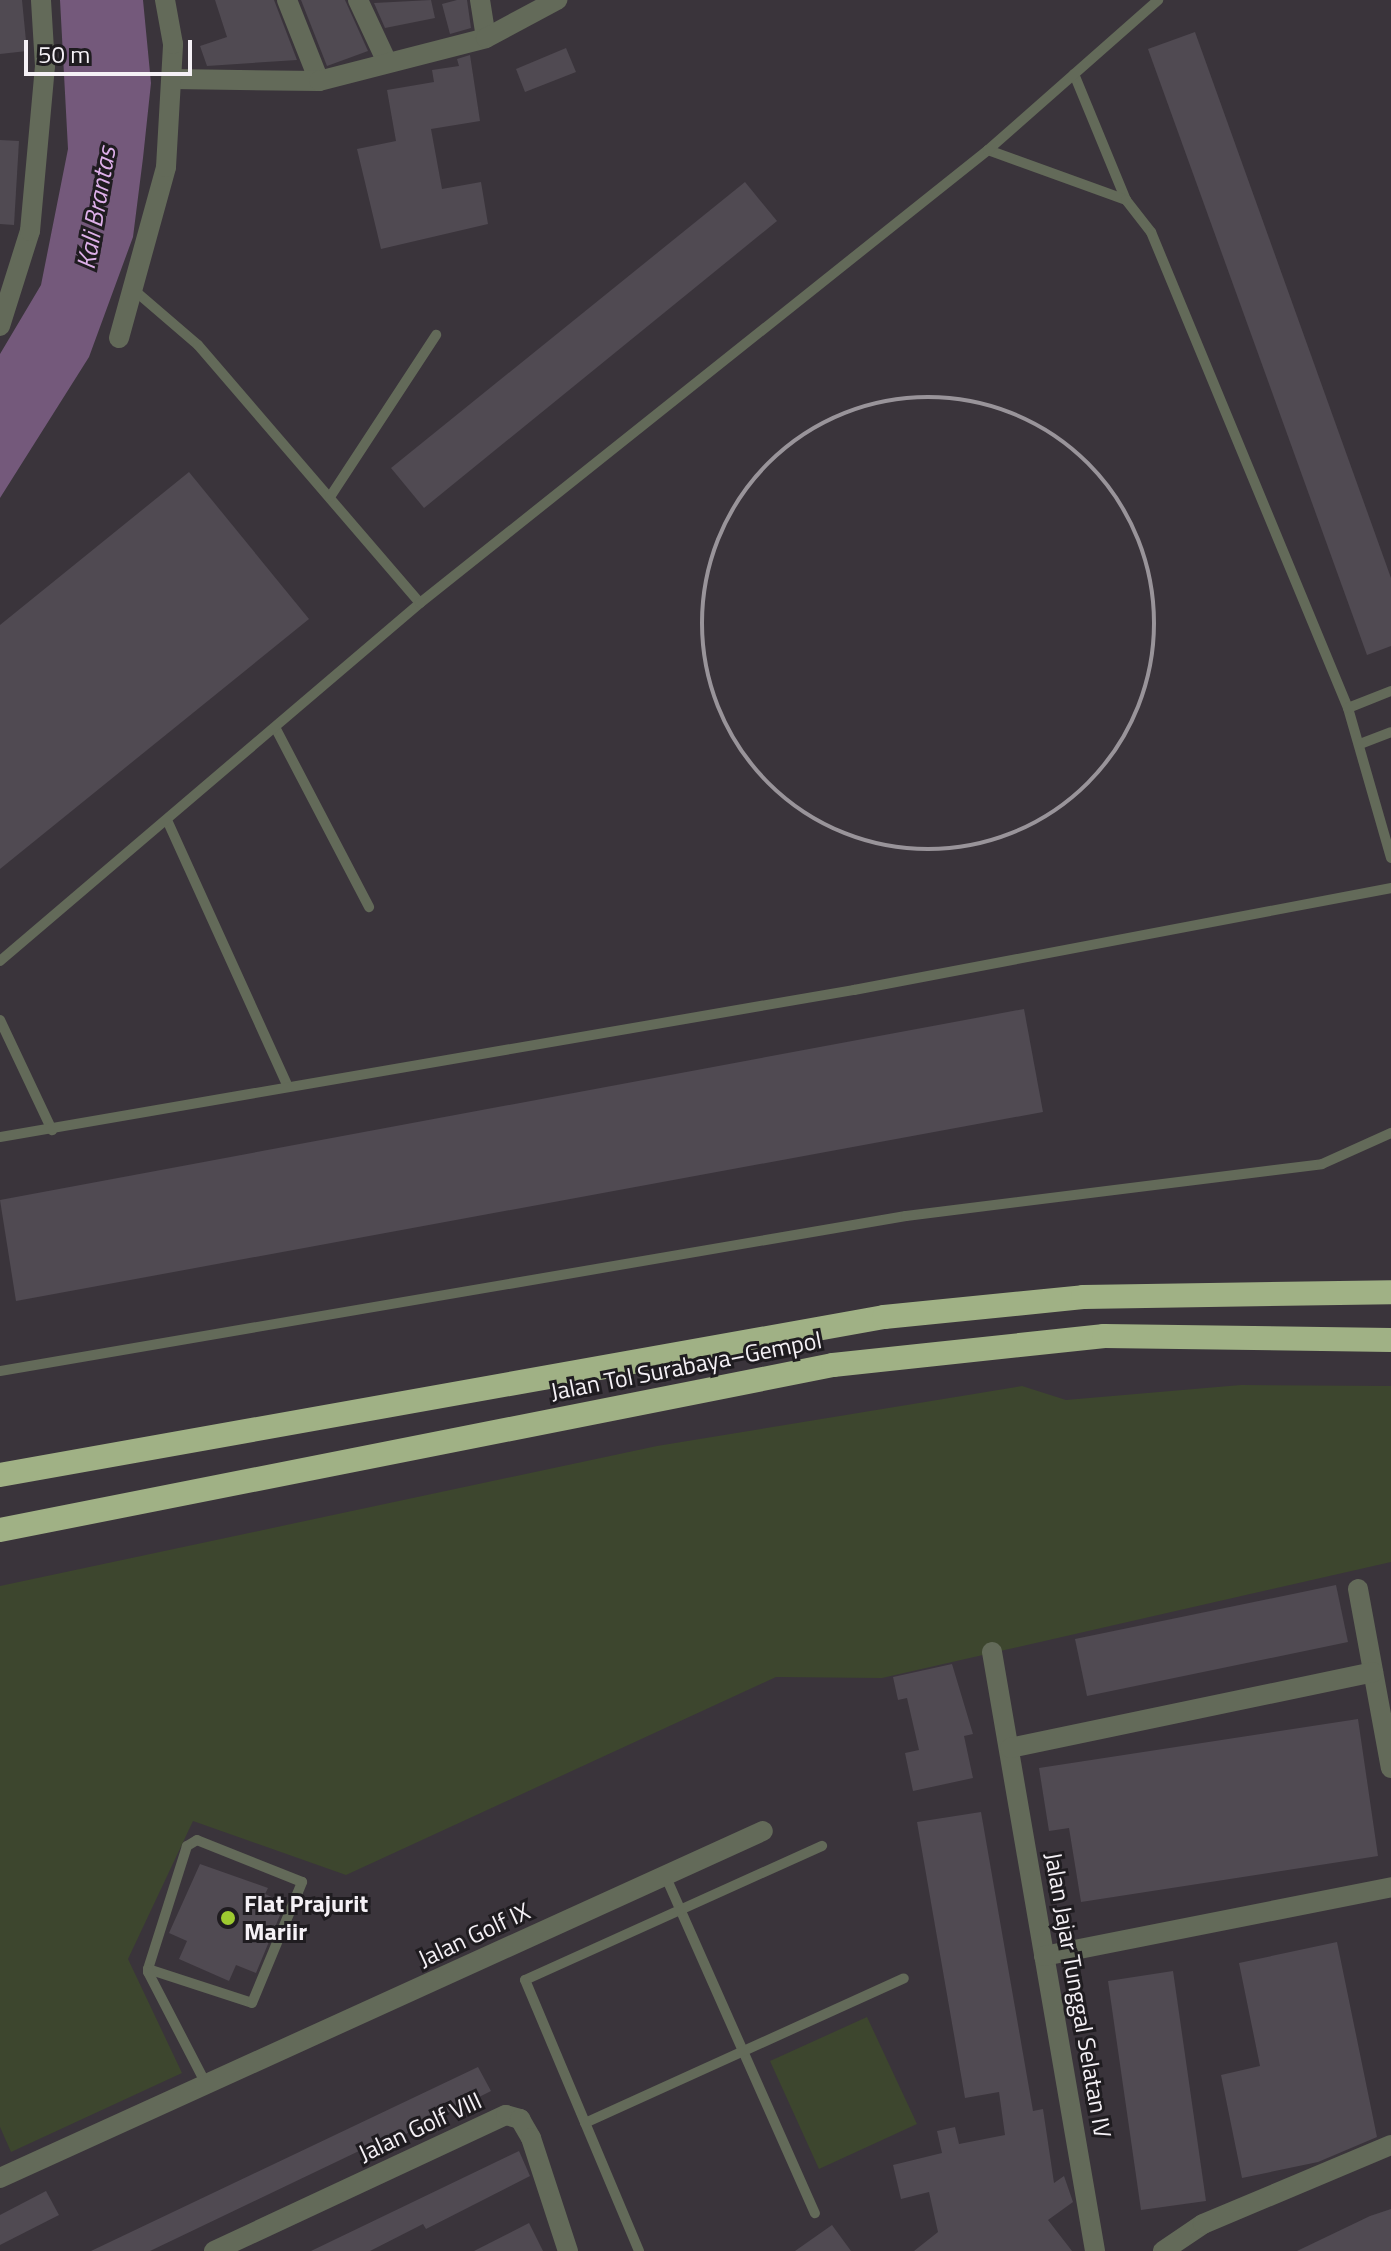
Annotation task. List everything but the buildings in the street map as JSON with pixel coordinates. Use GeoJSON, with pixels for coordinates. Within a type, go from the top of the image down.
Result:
{"type":"FeatureCollection","features":[{"type":"Feature","properties":{"kind":"highway","name":"Jalan Tol Surabaya–Gempol"},"geometry":{"type":"LineString","coordinates":[[0,1475],[884,1317],[1083,1297],[1391,1292]]}},
{"type":"Feature","properties":{"kind":"highway","name":"Jalan Tol Surabaya–Gempol"},"geometry":{"type":"LineString","coordinates":[[0,1530],[833,1365],[1104,1336],[1391,1340]]}},
{"type":"Feature","properties":{"kind":"street"},"geometry":{"type":"LineString","coordinates":[[0,326],[30,231],[45,66],[41,0]]}},
{"type":"Feature","properties":{"kind":"street"},"geometry":{"type":"LineString","coordinates":[[119,338],[166,167],[172,79],[165,0]]}},
{"type":"Feature","properties":{"kind":"street"},"geometry":{"type":"LineString","coordinates":[[287,0],[319,81]]}},
{"type":"Feature","properties":{"kind":"street"},"geometry":{"type":"LineString","coordinates":[[358,0],[386,60]]}},
{"type":"Feature","properties":{"kind":"street"},"geometry":{"type":"LineString","coordinates":[[480,0],[486,38]]}},
{"type":"Feature","properties":{"kind":"street"},"geometry":{"type":"LineString","coordinates":[[172,79],[319,81],[386,60],[486,38],[557,0]]}},
{"type":"Feature","properties":{"kind":"street"},"geometry":{"type":"LineString","coordinates":[[1358,1589],[1391,1768]]}},
{"type":"Feature","properties":{"kind":"street","name":"Jalan Jajar Tunggal Selatan IV"},"geometry":{"type":"LineString","coordinates":[[992,1652],[1095,2251]]}},
{"type":"Feature","properties":{"kind":"street"},"geometry":{"type":"LineString","coordinates":[[1010,1748],[1373,1672]]}},
{"type":"Feature","properties":{"kind":"street","name":"Jalan Golf IX"},"geometry":{"type":"LineString","coordinates":[[0,2178],[763,1831]]}},
{"type":"Feature","properties":{"kind":"street"},"geometry":{"type":"LineString","coordinates":[[1044,1956],[1391,1887]]}},
{"type":"Feature","properties":{"kind":"street","name":"Jalan Golf VIII"},"geometry":{"type":"LineString","coordinates":[[214,2251],[506,2115],[520,2119],[531,2138],[568,2251]]}},
{"type":"Feature","properties":{"kind":"street"},"geometry":{"type":"LineString","coordinates":[[1163,2251],[1203,2224],[1391,2145]]}},
{"type":"Feature","properties":{"kind":"lane"},"geometry":{"type":"LineString","coordinates":[[0,961],[276,729],[420,603],[988,150],[1158,0]]}},
{"type":"Feature","properties":{"kind":"lane"},"geometry":{"type":"LineString","coordinates":[[1074,74],[1126,200],[1151,232],[1348,708],[1391,858]]}},
{"type":"Feature","properties":{"kind":"lane"},"geometry":{"type":"LineString","coordinates":[[988,150],[1126,200]]}},
{"type":"Feature","properties":{"kind":"lane"},"geometry":{"type":"LineString","coordinates":[[134,290],[198,345],[420,603]]}},
{"type":"Feature","properties":{"kind":"lane"},"geometry":{"type":"LineString","coordinates":[[330,497],[436,335]]}},
{"type":"Feature","properties":{"kind":"lane"},"geometry":{"type":"LineString","coordinates":[[1348,708],[1391,691]]}},
{"type":"Feature","properties":{"kind":"lane"},"geometry":{"type":"LineString","coordinates":[[276,729],[369,907]]}},
{"type":"Feature","properties":{"kind":"lane"},"geometry":{"type":"LineString","coordinates":[[1360,744],[1391,732]]}},
{"type":"Feature","properties":{"kind":"lane"},"geometry":{"type":"LineString","coordinates":[[167,820],[288,1087]]}},
{"type":"Feature","properties":{"kind":"lane"},"geometry":{"type":"LineString","coordinates":[[0,1137],[1391,888]]}},
{"type":"Feature","properties":{"kind":"lane"},"geometry":{"type":"LineString","coordinates":[[0,1020],[52,1130]]}},
{"type":"Feature","properties":{"kind":"lane"},"geometry":{"type":"LineString","coordinates":[[0,1371],[906,1216],[1322,1164],[1391,1133]]}},
{"type":"Feature","properties":{"kind":"lane"},"geometry":{"type":"LineString","coordinates":[[148,1969],[252,2003],[302,1882],[191,1842],[148,1969],[207,2086]]}},
{"type":"Feature","properties":{"kind":"lane"},"geometry":{"type":"LineString","coordinates":[[639,2251],[525,1980],[822,1846]]}},
{"type":"Feature","properties":{"kind":"lane"},"geometry":{"type":"LineString","coordinates":[[665,1875],[815,2213]]}},
{"type":"Feature","properties":{"kind":"lane"},"geometry":{"type":"LineString","coordinates":[[585,2123],[904,1978]]}},
{"type":"Feature","properties":{"kind":"path"},"geometry":{"type":"LineString","coordinates":[[917,397],[1005,410],[1082,456],[1135,527],[1155,614],[1142,701],[1097,775],[1027,827],[944,849],[858,839],[780,796],[725,726],[701,640],[713,551],[758,474],[830,420],[917,397]]}},
{"type":"Feature","properties":{"kind":"green space"},"geometry":{"type":"Polygon","coordinates":[[[1241,1385],[1391,1386],[1391,1562],[882,1678],[776,1677],[346,1875],[193,1821],[128,1959],[182,2073],[11,2152],[0,2127],[0,1586],[657,1446],[1022,1386],[1066,1400],[1241,1385]]]}},
{"type":"Feature","properties":{"kind":"green space"},"geometry":{"type":"Polygon","coordinates":[[[867,2017],[917,2124],[819,2169],[770,2061],[867,2017]]]}},
{"type":"Feature","properties":{"kind":"water","name":"Kali Brantas"},"geometry":{"type":"Polygon","coordinates":[[[60,0],[143,0],[151,83],[143,158],[133,237],[89,357],[0,498],[0,354],[41,285],[68,149],[60,0]]]}},
{"type":"Feature","properties":{"kind":"place","name":"Flat Prajurit Mariir"},"geometry":{"type":"Point","coordinates":[228,1918]}}]}
